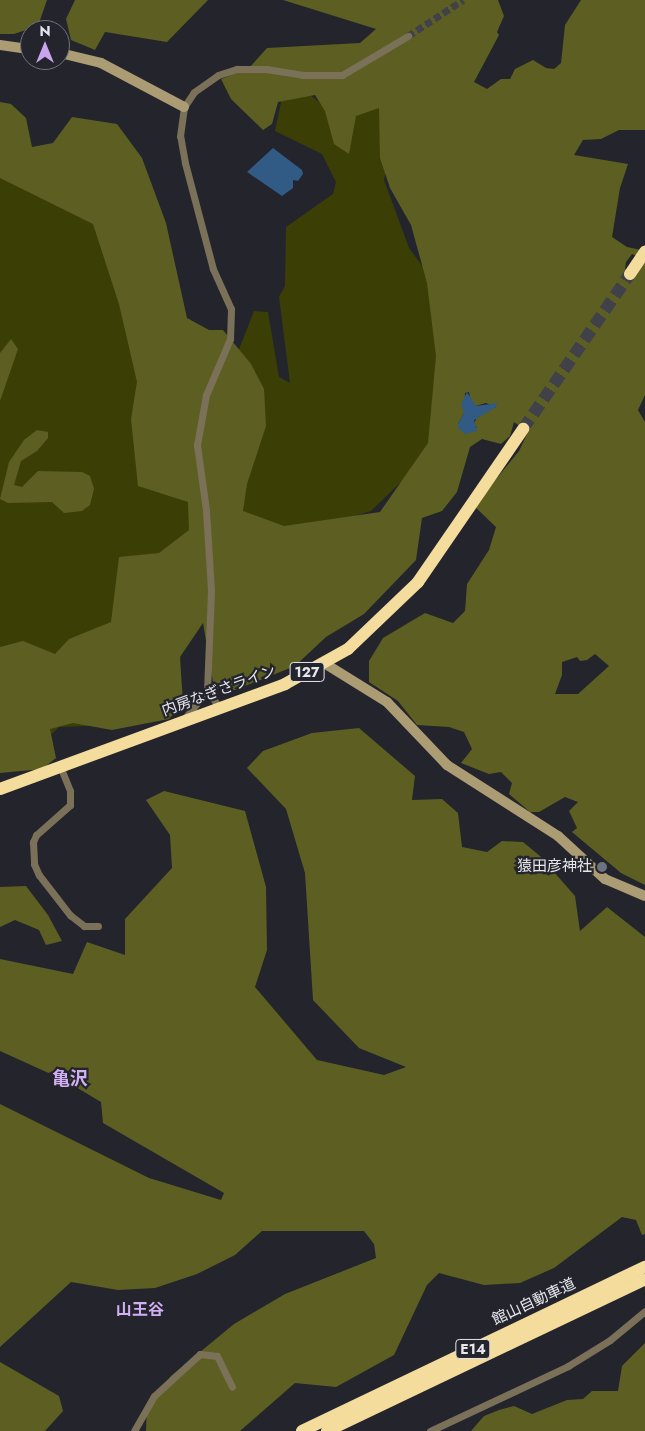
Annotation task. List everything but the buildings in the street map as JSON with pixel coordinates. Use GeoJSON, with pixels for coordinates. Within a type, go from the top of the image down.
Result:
{"type":"FeatureCollection","features":[{"type":"Feature","properties":{"kind":"highway"},"geometry":{"type":"LineString","coordinates":[[630,274],[645,252]]}},
{"type":"Feature","properties":{"kind":"highway","name":"内房なぎさライン"},"geometry":{"type":"LineString","coordinates":[[0,789],[285,684],[348,649],[376,625],[418,582],[523,429]]}},
{"type":"Feature","properties":{"kind":"highway","name":"館山自動車道"},"geometry":{"type":"LineString","coordinates":[[302,1431],[645,1267]]}},
{"type":"Feature","properties":{"kind":"highway","name":"館山自動車道"},"geometry":{"type":"LineString","coordinates":[[327,1431],[645,1279]]}},
{"type":"Feature","properties":{"kind":"street"},"geometry":{"type":"LineString","coordinates":[[179,723],[206,691],[210,590],[206,510],[197,445],[206,395],[230,339],[232,310],[213,269],[185,163],[180,136],[184,106],[194,92],[218,75],[237,69],[266,69],[302,75],[342,75],[408,36]]}},
{"type":"Feature","properties":{"kind":"street"},"geometry":{"type":"LineString","coordinates":[[0,45],[20,48]]}},
{"type":"Feature","properties":{"kind":"street"},"geometry":{"type":"LineString","coordinates":[[70,55],[101,63],[184,106]]}},
{"type":"Feature","properties":{"kind":"street"},"geometry":{"type":"LineString","coordinates":[[324,663],[387,702],[447,765],[558,836],[605,879],[645,896]]}},
{"type":"Feature","properties":{"kind":"street"},"geometry":{"type":"LineString","coordinates":[[206,691],[220,708]]}},
{"type":"Feature","properties":{"kind":"street"},"geometry":{"type":"LineString","coordinates":[[60,766],[70,791],[70,805],[36,835],[33,842],[34,864],[39,875],[70,915],[84,926],[98,926]]}},
{"type":"Feature","properties":{"kind":"street"},"geometry":{"type":"LineString","coordinates":[[430,1431],[568,1366],[610,1340],[645,1311]]}},
{"type":"Feature","properties":{"kind":"street"},"geometry":{"type":"LineString","coordinates":[[134,1431],[154,1396],[200,1354],[217,1356],[232,1387]]}},
{"type":"Feature","properties":{"kind":"shaded area"},"geometry":{"type":"Polygon","coordinates":[[[0,0],[47,0],[40,20],[20,20],[20,32],[0,34],[0,0]]]}},
{"type":"Feature","properties":{"kind":"shaded area"},"geometry":{"type":"Polygon","coordinates":[[[75,0],[208,0],[167,42],[105,32],[95,50],[71,40],[70,20],[66,19],[75,0]]]}},
{"type":"Feature","properties":{"kind":"shaded area"},"geometry":{"type":"Polygon","coordinates":[[[283,0],[498,0],[504,16],[497,32],[499,35],[474,82],[487,89],[501,79],[510,79],[515,69],[533,60],[546,68],[554,69],[561,63],[565,25],[581,0],[645,0],[645,130],[619,130],[601,139],[583,140],[574,155],[628,164],[620,188],[612,237],[627,247],[641,250],[638,256],[632,254],[626,262],[625,269],[632,274],[645,259],[645,395],[638,410],[645,422],[645,885],[621,873],[572,832],[577,828],[569,811],[578,802],[565,797],[539,812],[530,812],[509,794],[512,783],[501,772],[489,774],[461,763],[472,749],[464,732],[449,727],[417,725],[398,701],[369,682],[369,661],[383,638],[425,613],[453,623],[465,611],[467,584],[489,550],[496,527],[474,506],[519,451],[528,432],[514,422],[510,436],[501,444],[482,439],[470,447],[457,492],[442,511],[422,518],[416,560],[364,614],[326,637],[295,666],[235,690],[214,688],[203,623],[180,657],[183,703],[169,719],[112,730],[73,723],[50,729],[56,758],[42,769],[0,773],[0,647],[23,641],[55,654],[69,639],[111,622],[119,557],[159,553],[189,530],[188,502],[138,486],[131,419],[137,382],[119,304],[93,224],[0,178],[0,102],[11,104],[26,118],[32,147],[53,143],[72,117],[117,124],[142,158],[166,223],[187,318],[209,330],[223,330],[251,364],[264,389],[266,426],[247,484],[243,511],[284,526],[380,512],[428,443],[436,356],[427,283],[411,225],[390,188],[380,158],[379,108],[356,116],[349,154],[334,144],[325,111],[315,95],[278,102],[272,124],[263,130],[231,99],[221,79],[250,67],[267,48],[360,43],[376,29],[283,0]],[[469,392],[465,393],[464,413],[458,424],[477,428],[474,424],[477,416],[496,407],[486,403],[476,406],[471,401],[469,392]],[[595,654],[587,660],[580,661],[577,657],[562,662],[562,675],[555,694],[578,694],[609,666],[595,654]]]}},
{"type":"Feature","properties":{"kind":"shaded area"},"geometry":{"type":"Polygon","coordinates":[[[308,93],[331,112],[398,101],[384,180],[409,248],[423,267],[440,321],[434,437],[408,475],[371,511],[288,536],[192,576],[174,702],[88,726],[59,727],[12,771],[0,764],[0,131],[40,164],[103,163],[195,341],[236,357],[254,311],[268,312],[279,377],[290,383],[279,297],[285,286],[286,227],[333,194],[336,182],[322,154],[275,131],[282,98],[308,93]]]}},
{"type":"Feature","properties":{"kind":"shaded area"},"geometry":{"type":"Polygon","coordinates":[[[11,339],[18,349],[0,401],[0,353],[11,339]]]}},
{"type":"Feature","properties":{"kind":"shaded area"},"geometry":{"type":"Polygon","coordinates":[[[37,430],[48,432],[48,438],[37,451],[21,461],[14,485],[22,487],[38,471],[82,472],[90,476],[94,489],[90,505],[82,511],[64,513],[52,502],[8,503],[0,499],[9,462],[24,440],[37,430]]]}},
{"type":"Feature","properties":{"kind":"shaded area"},"geometry":{"type":"Polygon","coordinates":[[[359,728],[415,776],[412,800],[442,799],[458,813],[462,847],[487,852],[502,841],[523,842],[540,856],[575,896],[580,931],[607,907],[645,937],[645,1234],[642,1235],[636,1220],[622,1217],[554,1268],[520,1283],[484,1285],[439,1273],[427,1285],[394,1355],[336,1387],[295,1383],[240,1431],[146,1431],[147,1404],[171,1376],[234,1324],[285,1294],[376,1258],[374,1244],[364,1231],[262,1231],[235,1255],[197,1274],[155,1288],[118,1290],[71,1282],[0,1347],[0,1104],[149,1178],[221,1200],[224,1193],[103,1123],[101,1102],[64,1080],[0,1051],[0,959],[73,974],[87,942],[125,955],[125,919],[172,868],[170,835],[146,800],[164,791],[245,811],[266,887],[267,950],[255,987],[317,1060],[384,1075],[406,1067],[359,1048],[313,1000],[305,873],[286,809],[247,768],[263,751],[312,733],[359,728]]]}},
{"type":"Feature","properties":{"kind":"shaded area"},"geometry":{"type":"Polygon","coordinates":[[[26,886],[48,915],[62,941],[46,945],[39,930],[15,920],[0,927],[0,887],[26,886]]]}},
{"type":"Feature","properties":{"kind":"shaded area"},"geometry":{"type":"Polygon","coordinates":[[[645,1343],[645,1431],[471,1431],[484,1416],[499,1410],[514,1406],[532,1414],[567,1400],[583,1399],[592,1391],[618,1391],[622,1366],[645,1343]]]}},
{"type":"Feature","properties":{"kind":"shaded area"},"geometry":{"type":"Polygon","coordinates":[[[0,1362],[59,1396],[63,1411],[45,1431],[0,1431],[0,1362]]]}},
{"type":"Feature","properties":{"kind":"water"},"geometry":{"type":"Polygon","coordinates":[[[273,148],[302,170],[303,174],[298,181],[293,180],[293,188],[282,196],[247,172],[273,148]]]}},
{"type":"Feature","properties":{"kind":"water"},"geometry":{"type":"Polygon","coordinates":[[[467,392],[476,406],[497,403],[496,407],[474,420],[477,431],[465,434],[458,428],[458,424],[464,413],[461,404],[467,392]]]}},
{"type":"Feature","properties":{"kind":"tunnel"},"geometry":{"type":"LineString","coordinates":[[408,36],[463,0]]}},
{"type":"Feature","properties":{"kind":"tunnel"},"geometry":{"type":"LineString","coordinates":[[523,429],[630,274]]}},
{"type":"Feature","properties":{"kind":"place","name":"猿田彦神社"},"geometry":{"type":"Point","coordinates":[602,867]}},
{"type":"Feature","properties":{"kind":"district","name":"亀沢"},"geometry":{"type":"Point","coordinates":[70,1079]}},
{"type":"Feature","properties":{"kind":"district","name":"山王谷"},"geometry":{"type":"Point","coordinates":[140,1310]}}]}
